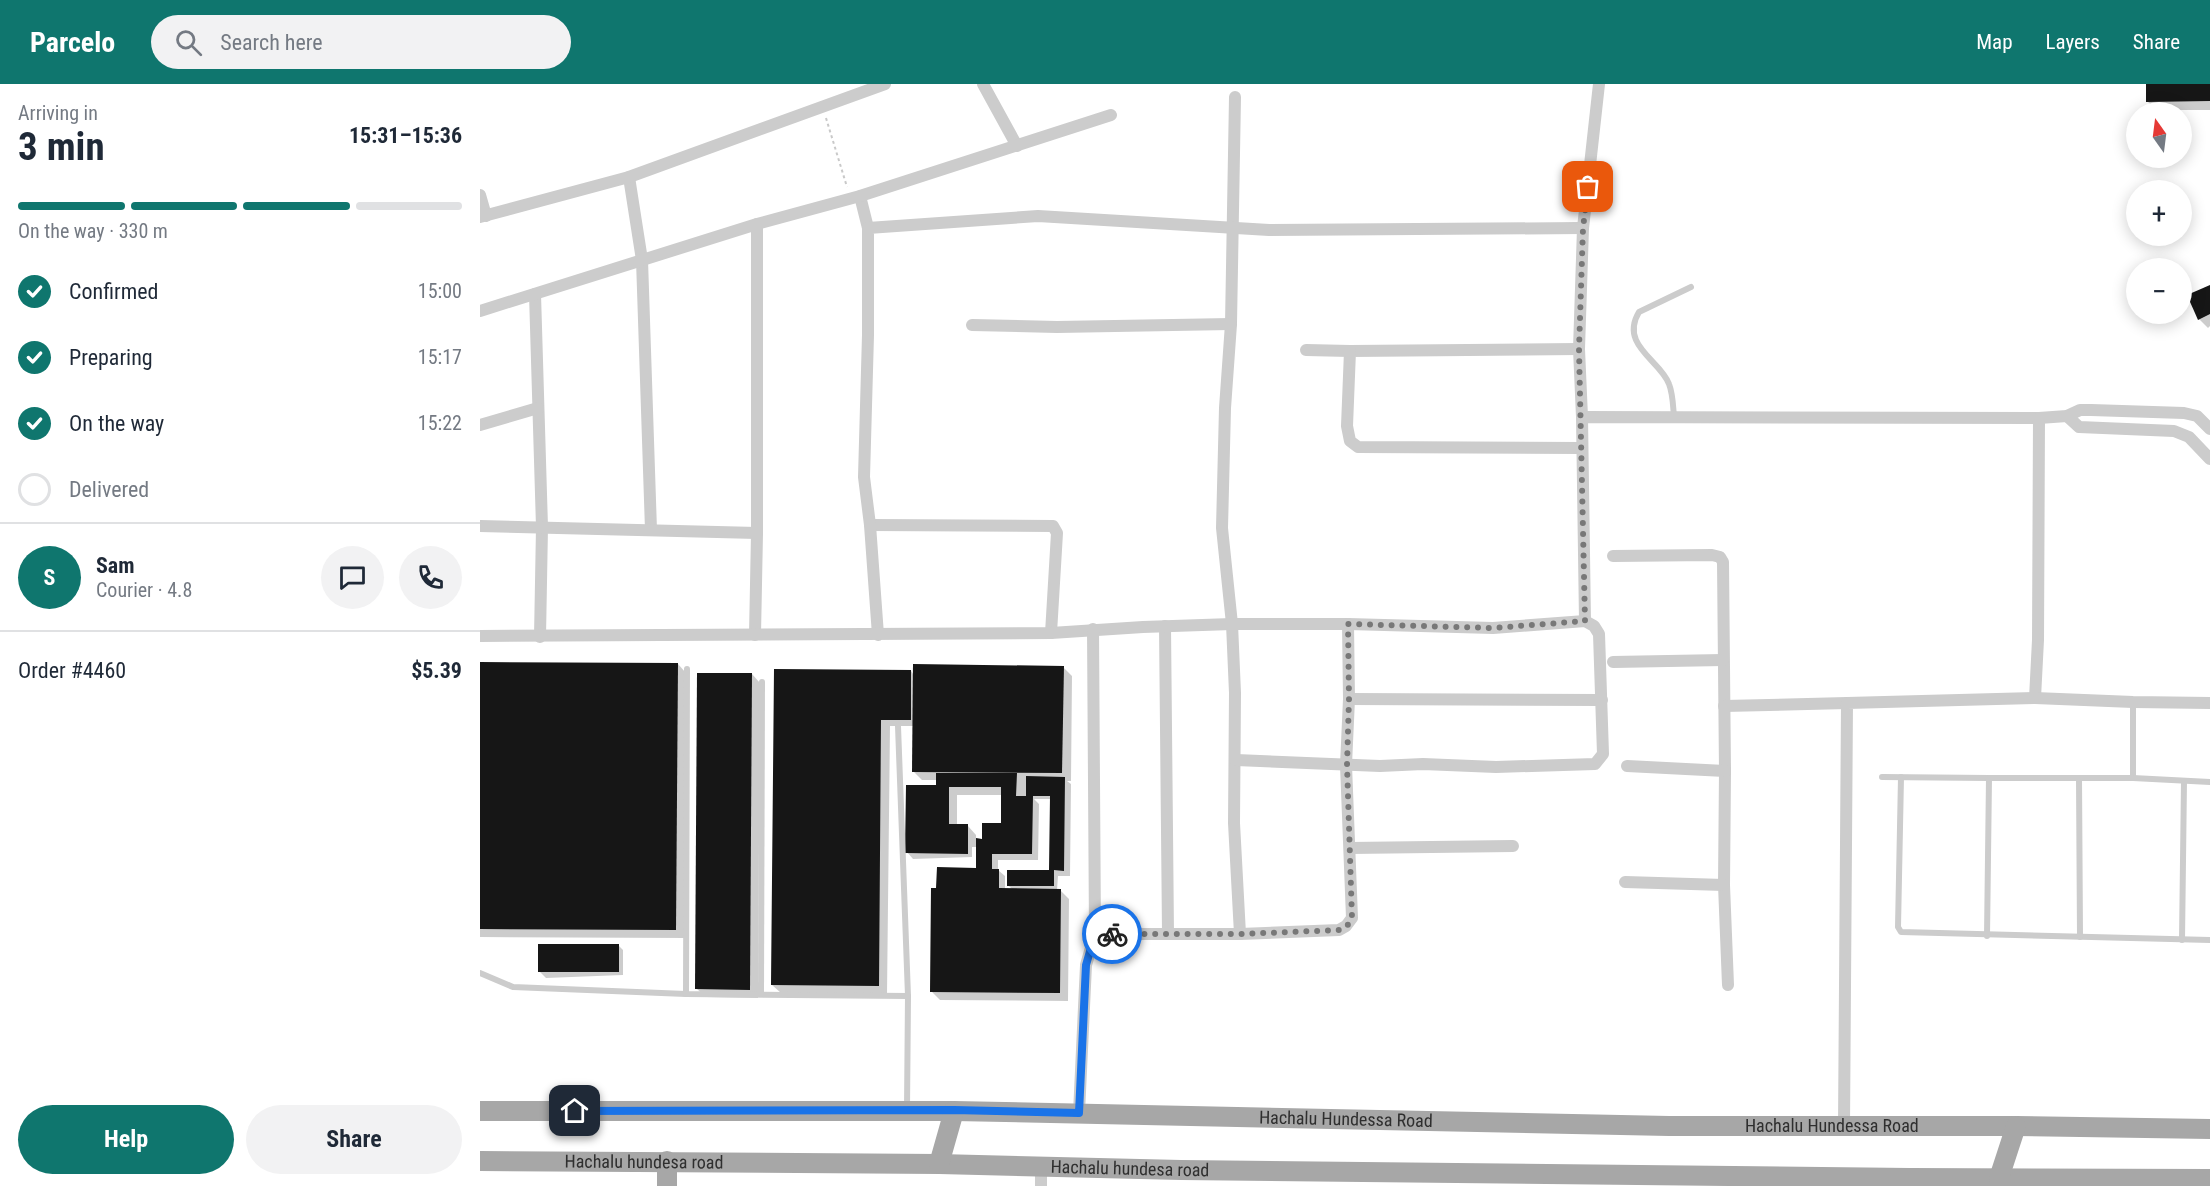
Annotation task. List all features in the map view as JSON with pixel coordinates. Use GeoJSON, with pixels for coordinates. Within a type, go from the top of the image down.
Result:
{"type":"FeatureCollection","features":[{"type":"Feature","properties":{"kind":"main road","name":"Hachalu Hundessa Road"},"geometry":{"type":"LineString","coordinates":[[480,1111],[907,1112],[954,1110],[1669,1126],[2016,1126],[2210,1129]]}},
{"type":"Feature","properties":{"kind":"main road"},"geometry":{"type":"LineString","coordinates":[[939,1164],[954,1110]]}},
{"type":"Feature","properties":{"kind":"main road"},"geometry":{"type":"LineString","coordinates":[[1999,1178],[2016,1126]]}},
{"type":"Feature","properties":{"kind":"main road","name":"Hachalu hundesa road"},"geometry":{"type":"LineString","coordinates":[[480,1161],[939,1164],[1041,1177],[2210,1179]]}},
{"type":"Feature","properties":{"kind":"main road"},"geometry":{"type":"LineString","coordinates":[[667,1161],[667,1186]]}},
{"type":"Feature","properties":{"kind":"street"},"geometry":{"type":"LineString","coordinates":[[480,195],[483,217],[629,177],[885,84]]}},
{"type":"Feature","properties":{"kind":"street"},"geometry":{"type":"LineString","coordinates":[[983,84],[1017,146]]}},
{"type":"Feature","properties":{"kind":"street"},"geometry":{"type":"LineString","coordinates":[[1585,621],[1579,349],[1583,228],[1599,84]]}},
{"type":"Feature","properties":{"kind":"street"},"geometry":{"type":"LineString","coordinates":[[1235,97],[1231,324],[1225,408],[1222,528],[1232,624],[1236,760],[1234,824],[1240,934]]}},
{"type":"Feature","properties":{"kind":"street"},"geometry":{"type":"LineString","coordinates":[[480,311],[757,224],[855,197],[1111,115]]}},
{"type":"Feature","properties":{"kind":"street"},"geometry":{"type":"LineString","coordinates":[[629,177],[642,260],[651,530]]}},
{"type":"Feature","properties":{"kind":"street"},"geometry":{"type":"LineString","coordinates":[[855,197],[868,228],[864,477],[878,635]]}},
{"type":"Feature","properties":{"kind":"street"},"geometry":{"type":"LineString","coordinates":[[868,228],[1038,216],[1232,228],[1583,228]]}},
{"type":"Feature","properties":{"kind":"street"},"geometry":{"type":"LineString","coordinates":[[755,635],[758,533],[757,224]]}},
{"type":"Feature","properties":{"kind":"street"},"geometry":{"type":"LineString","coordinates":[[535,294],[543,527],[540,637]]}},
{"type":"Feature","properties":{"kind":"street"},"geometry":{"type":"LineString","coordinates":[[972,325],[1057,327],[1231,324]]}},
{"type":"Feature","properties":{"kind":"street"},"geometry":{"type":"LineString","coordinates":[[1306,350],[1579,349]]}},
{"type":"Feature","properties":{"kind":"street"},"geometry":{"type":"LineString","coordinates":[[1350,351],[1347,426],[1350,441],[1358,447],[1581,448]]}},
{"type":"Feature","properties":{"kind":"street"},"geometry":{"type":"LineString","coordinates":[[480,425],[538,408]]}},
{"type":"Feature","properties":{"kind":"street"},"geometry":{"type":"LineString","coordinates":[[1582,417],[2039,418],[2067,416],[2080,410],[2184,413],[2198,416],[2210,429]]}},
{"type":"Feature","properties":{"kind":"street"},"geometry":{"type":"LineString","coordinates":[[2067,416],[2079,426],[2174,431],[2189,437],[2210,459]]}},
{"type":"Feature","properties":{"kind":"street"},"geometry":{"type":"LineString","coordinates":[[2035,698],[2038,640],[2039,418]]}},
{"type":"Feature","properties":{"kind":"street"},"geometry":{"type":"LineString","coordinates":[[870,525],[1053,526],[1057,533],[1052,633]]}},
{"type":"Feature","properties":{"kind":"street"},"geometry":{"type":"LineString","coordinates":[[480,526],[758,533]]}},
{"type":"Feature","properties":{"kind":"street"},"geometry":{"type":"LineString","coordinates":[[1613,556],[1712,555],[1720,557],[1724,572],[1724,885],[1728,985]]}},
{"type":"Feature","properties":{"kind":"street"},"geometry":{"type":"LineString","coordinates":[[480,636],[1052,633],[1093,629],[1232,624],[1493,628],[1585,621],[1594,626],[1599,634],[1603,754],[1595,764],[1504,767],[1347,765],[1236,760]]}},
{"type":"Feature","properties":{"kind":"street"},"geometry":{"type":"LineString","coordinates":[[1095,934],[1240,934],[1339,930],[1347,926],[1352,918],[1347,765],[1348,624]]}},
{"type":"Feature","properties":{"kind":"street"},"geometry":{"type":"LineString","coordinates":[[1165,626],[1168,933]]}},
{"type":"Feature","properties":{"kind":"street"},"geometry":{"type":"LineString","coordinates":[[1079,1113],[1086,965],[1095,934],[1093,629]]}},
{"type":"Feature","properties":{"kind":"street"},"geometry":{"type":"LineString","coordinates":[[1613,662],[1723,660]]}},
{"type":"Feature","properties":{"kind":"street"},"geometry":{"type":"LineString","coordinates":[[1725,706],[2035,698],[2210,703]]}},
{"type":"Feature","properties":{"kind":"street"},"geometry":{"type":"LineString","coordinates":[[1349,699],[1602,700]]}},
{"type":"Feature","properties":{"kind":"street"},"geometry":{"type":"LineString","coordinates":[[1844,1126],[1847,704]]}},
{"type":"Feature","properties":{"kind":"street"},"geometry":{"type":"LineString","coordinates":[[1627,765],[1725,771]]}},
{"type":"Feature","properties":{"kind":"street"},"geometry":{"type":"LineString","coordinates":[[1350,848],[1513,846]]}},
{"type":"Feature","properties":{"kind":"street"},"geometry":{"type":"LineString","coordinates":[[1624,882],[1724,885]]}},
{"type":"Feature","properties":{"kind":"lane"},"geometry":{"type":"LineString","coordinates":[[1674,417],[1669,382],[1640,348],[1634,320],[1639,312],[1691,287]]}},
{"type":"Feature","properties":{"kind":"lane"},"geometry":{"type":"LineString","coordinates":[[686,994],[687,669]]}},
{"type":"Feature","properties":{"kind":"lane"},"geometry":{"type":"LineString","coordinates":[[761,994],[762,682]]}},
{"type":"Feature","properties":{"kind":"lane"},"geometry":{"type":"LineString","coordinates":[[2133,702],[2133,778]]}},
{"type":"Feature","properties":{"kind":"lane"},"geometry":{"type":"LineString","coordinates":[[898,726],[908,996],[907,1112]]}},
{"type":"Feature","properties":{"kind":"lane"},"geometry":{"type":"LineString","coordinates":[[1882,777],[2133,778],[2210,782]]}},
{"type":"Feature","properties":{"kind":"lane"},"geometry":{"type":"LineString","coordinates":[[1901,777],[1899,931],[1904,934],[2210,940]]}},
{"type":"Feature","properties":{"kind":"lane"},"geometry":{"type":"LineString","coordinates":[[1987,936],[1989,778]]}},
{"type":"Feature","properties":{"kind":"lane"},"geometry":{"type":"LineString","coordinates":[[2079,778],[2080,937]]}},
{"type":"Feature","properties":{"kind":"lane"},"geometry":{"type":"LineString","coordinates":[[2182,940],[2184,781]]}},
{"type":"Feature","properties":{"kind":"lane"},"geometry":{"type":"LineString","coordinates":[[480,973],[513,987],[686,994],[908,996]]}},
{"type":"Feature","properties":{"kind":"path"},"geometry":{"type":"LineString","coordinates":[[822,107],[855,197]]}},
{"type":"Feature","properties":{"kind":"building"},"geometry":{"type":"Polygon","coordinates":[[[2146,84],[2210,84],[2210,101],[2146,102],[2146,84]]]}},
{"type":"Feature","properties":{"kind":"building"},"geometry":{"type":"Polygon","coordinates":[[[2210,285],[2210,314],[2198,320],[2192,306],[2192,293],[2210,285]]]}},
{"type":"Feature","properties":{"kind":"building"},"geometry":{"type":"Polygon","coordinates":[[[480,662],[678,663],[676,930],[480,929],[480,662]]]}},
{"type":"Feature","properties":{"kind":"building"},"geometry":{"type":"Polygon","coordinates":[[[913,664],[1064,666],[1062,773],[912,772],[913,664]]]}},
{"type":"Feature","properties":{"kind":"building"},"geometry":{"type":"Polygon","coordinates":[[[774,669],[911,670],[911,720],[881,720],[879,986],[771,985],[774,669]]]}},
{"type":"Feature","properties":{"kind":"building"},"geometry":{"type":"Polygon","coordinates":[[[697,673],[752,673],[750,990],[695,989],[697,673]]]}},
{"type":"Feature","properties":{"kind":"building"},"geometry":{"type":"Polygon","coordinates":[[[936,773],[1017,773],[1016,796],[1026,796],[1026,776],[1065,777],[1064,871],[1054,870],[1054,886],[1007,886],[1007,870],[1049,870],[1050,796],[1033,796],[1032,854],[992,854],[992,869],[999,869],[999,888],[1061,889],[1060,993],[930,992],[931,888],[936,888],[937,867],[976,868],[976,838],[982,839],[982,823],[1001,823],[1001,787],[949,787],[949,824],[968,824],[968,854],[905,853],[906,785],[936,785],[936,773]]]}},
{"type":"Feature","properties":{"kind":"building"},"geometry":{"type":"Polygon","coordinates":[[[538,944],[619,944],[619,972],[538,972],[538,944]]]}},
{"type":"Feature","properties":{"kind":"way so far"},"geometry":{"type":"LineString","coordinates":[[1112,934],[1240,934],[1339,930],[1347,926],[1352,918],[1346,751],[1349,699],[1348,624],[1427,628],[1493,628],[1585,621],[1579,349],[1583,228],[1588,187]]}},
{"type":"Feature","properties":{"kind":"route"},"geometry":{"type":"LineString","coordinates":[[575,1111],[907,1112],[954,1110],[1079,1113],[1086,965],[1095,934],[1112,934]]}}]}
